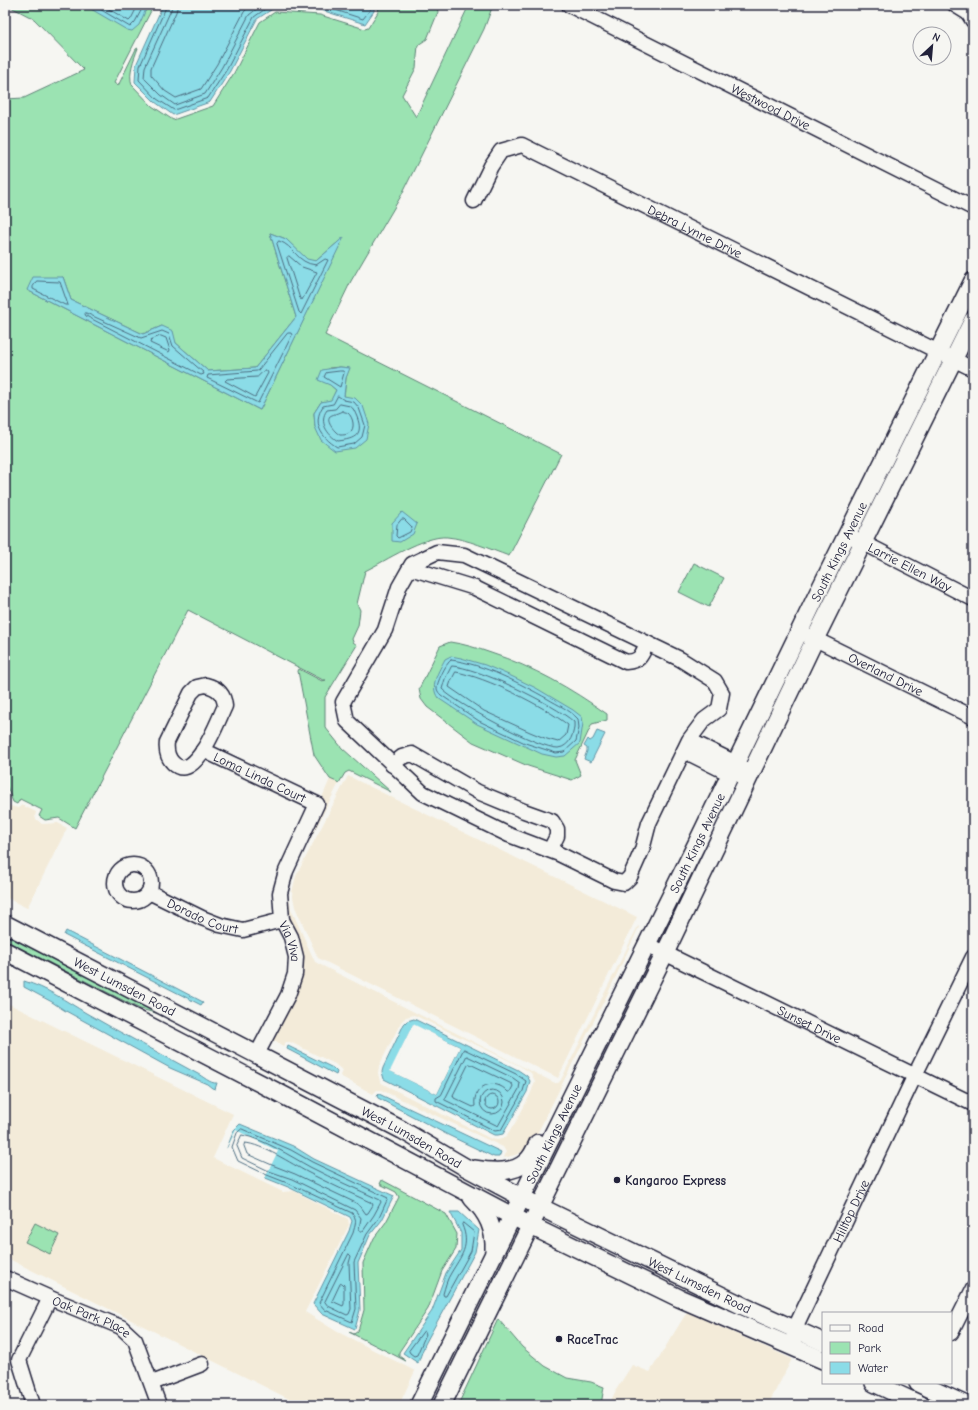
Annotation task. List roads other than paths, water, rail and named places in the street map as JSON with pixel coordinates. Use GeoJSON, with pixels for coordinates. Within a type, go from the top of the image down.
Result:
{"type":"FeatureCollection","features":[{"type":"Feature","properties":{"kind":"main road","name":"South Kings Avenue"},"geometry":{"type":"LineString","coordinates":[[442,1405],[665,953],[862,543],[946,355],[973,281]]}},
{"type":"Feature","properties":{"kind":"main road","name":"South Kings Avenue"},"geometry":{"type":"LineString","coordinates":[[419,1405],[847,535],[946,355],[973,320]]}},
{"type":"Feature","properties":{"kind":"main road","name":"West Lumsden Road"},"geometry":{"type":"LineString","coordinates":[[5,924],[376,1116],[521,1198],[794,1330],[822,1342]]}},
{"type":"Feature","properties":{"kind":"main road","name":"West Lumsden Road"},"geometry":{"type":"LineString","coordinates":[[5,951],[121,1010],[531,1226],[679,1298],[822,1360]]}},
{"type":"Feature","properties":{"kind":"main road"},"geometry":{"type":"LineString","coordinates":[[121,1010],[154,1017],[167,1022],[237,1058],[251,1060],[257,1054]]}},
{"type":"Feature","properties":{"kind":"main road"},"geometry":{"type":"LineString","coordinates":[[245,1075],[250,1071],[256,1070],[269,1072],[342,1109],[376,1116]]}},
{"type":"Feature","properties":{"kind":"main road"},"geometry":{"type":"LineString","coordinates":[[465,1166],[486,1171],[497,1171],[519,1166],[526,1162],[533,1154],[565,1091],[579,1081]]}},
{"type":"Feature","properties":{"kind":"main road"},"geometry":{"type":"LineString","coordinates":[[466,1192],[478,1203],[491,1225],[494,1239],[493,1254]]}},
{"type":"Feature","properties":{"kind":"main road"},"geometry":{"type":"LineString","coordinates":[[876,1384],[918,1404]]}},
{"type":"Feature","properties":{"kind":"main road"},"geometry":{"type":"LineString","coordinates":[[923,1384],[966,1405]]}},
{"type":"Feature","properties":{"kind":"street","name":"Westwood Drive"},"geometry":{"type":"LineString","coordinates":[[569,5],[973,208]]}},
{"type":"Feature","properties":{"kind":"street"},"geometry":{"type":"LineString","coordinates":[[956,5],[968,13],[973,21]]}},
{"type":"Feature","properties":{"kind":"street","name":"Debra Lynne Drive"},"geometry":{"type":"LineString","coordinates":[[474,201],[491,166],[501,151],[522,145],[973,369]]}},
{"type":"Feature","properties":{"kind":"street","name":"Larrie Ellen Way"},"geometry":{"type":"LineString","coordinates":[[847,535],[973,599]]}},
{"type":"Feature","properties":{"kind":"street"},"geometry":{"type":"LineString","coordinates":[[438,552],[464,555],[647,643],[680,659],[715,681],[722,693],[719,709],[704,720],[687,745],[649,823],[642,850],[630,878],[624,883],[614,881],[550,850],[509,835],[423,793],[347,721],[343,702],[386,630],[399,587],[412,564],[438,552]]}},
{"type":"Feature","properties":{"kind":"street"},"geometry":{"type":"LineString","coordinates":[[410,568],[475,588],[626,662],[635,662],[639,658],[647,643]]}},
{"type":"Feature","properties":{"kind":"street","name":"Overland Drive"},"geometry":{"type":"LineString","coordinates":[[800,632],[973,717]]}},
{"type":"Feature","properties":{"kind":"street"},"geometry":{"type":"LineString","coordinates":[[206,685],[214,687],[220,692],[224,699],[225,706],[203,750],[195,762],[188,767],[181,767],[174,764],[168,757],[166,749],[191,693],[197,687],[206,685]]}},
{"type":"Feature","properties":{"kind":"street"},"geometry":{"type":"LineString","coordinates":[[687,745],[733,769],[751,775]]}},
{"type":"Feature","properties":{"kind":"street","name":"Loma Linda Court"},"geometry":{"type":"LineString","coordinates":[[203,750],[317,804]]}},
{"type":"Feature","properties":{"kind":"street"},"geometry":{"type":"LineString","coordinates":[[392,765],[402,757],[412,754],[478,792],[524,812],[552,821],[557,828],[557,836],[550,850]]}},
{"type":"Feature","properties":{"kind":"street","name":"Via Viva"},"geometry":{"type":"LineString","coordinates":[[257,1054],[288,995],[295,974],[297,965],[294,946],[282,920],[280,893],[286,872],[317,804]]}},
{"type":"Feature","properties":{"kind":"street","name":"Dorado Court"},"geometry":{"type":"LineString","coordinates":[[149,892],[202,918],[235,929],[243,930],[282,920]]}},
{"type":"Feature","properties":{"kind":"street","name":"Sunset Drive"},"geometry":{"type":"LineString","coordinates":[[646,944],[973,1104]]}},
{"type":"Feature","properties":{"kind":"street","name":"Hilltop Drive"},"geometry":{"type":"LineString","coordinates":[[794,1348],[794,1330],[915,1075],[973,957]]}},
{"type":"Feature","properties":{"kind":"street","name":"Oak Park Place"},"geometry":{"type":"LineString","coordinates":[[5,1278],[121,1327],[136,1340],[159,1405]]}},
{"type":"Feature","properties":{"kind":"street"},"geometry":{"type":"LineString","coordinates":[[952,1331],[973,1289]]}},
{"type":"Feature","properties":{"kind":"street"},"geometry":{"type":"LineString","coordinates":[[33,1405],[19,1360],[50,1298]]}},
{"type":"Feature","properties":{"kind":"street"},"geometry":{"type":"LineString","coordinates":[[152,1383],[202,1364]]}},
{"type":"Feature","properties":{"kind":"street"},"geometry":{"type":"LineString","coordinates":[[918,1404],[923,1384]]}},
{"type":"Feature","properties":{"kind":"water"},"geometry":{"type":"Polygon","coordinates":[[[88,5],[148,5],[139,25],[132,31],[127,30],[91,9],[88,5]]]}},
{"type":"Feature","properties":{"kind":"water"},"geometry":{"type":"Polygon","coordinates":[[[163,5],[374,5],[374,11],[365,24],[321,10],[274,8],[257,19],[230,71],[210,102],[173,115],[155,102],[135,82],[136,65],[163,5]]]}},
{"type":"Feature","properties":{"kind":"water"},"geometry":{"type":"Polygon","coordinates":[[[270,233],[286,239],[307,259],[316,261],[344,237],[260,410],[27,290],[33,277],[63,277],[71,300],[143,334],[162,326],[173,331],[176,343],[208,371],[255,368],[296,317],[270,233]]]}},
{"type":"Feature","properties":{"kind":"water"},"geometry":{"type":"Polygon","coordinates":[[[340,367],[350,368],[346,378],[344,396],[355,398],[363,406],[369,424],[366,439],[355,448],[335,451],[321,440],[315,427],[314,413],[321,402],[331,400],[336,390],[330,385],[318,380],[322,370],[340,367]]]}},
{"type":"Feature","properties":{"kind":"water"},"geometry":{"type":"Polygon","coordinates":[[[402,512],[417,524],[413,534],[400,542],[392,541],[392,523],[402,512]]]}},
{"type":"Feature","properties":{"kind":"water"},"geometry":{"type":"Polygon","coordinates":[[[451,656],[485,665],[511,676],[536,688],[573,710],[582,717],[583,723],[580,743],[565,756],[556,757],[542,754],[477,724],[438,698],[434,688],[436,678],[445,659],[451,656]]]}},
{"type":"Feature","properties":{"kind":"water"},"geometry":{"type":"Polygon","coordinates":[[[597,731],[605,734],[591,762],[584,759],[587,748],[584,746],[588,739],[590,741],[593,739],[597,731]]]}},
{"type":"Feature","properties":{"kind":"water"},"geometry":{"type":"Polygon","coordinates":[[[66,931],[203,1002],[201,1005],[64,935],[66,931]]]}},
{"type":"Feature","properties":{"kind":"water"},"geometry":{"type":"Polygon","coordinates":[[[24,981],[64,999],[100,1021],[199,1074],[209,1081],[217,1083],[215,1089],[170,1068],[64,1010],[24,987],[24,981]]]}},
{"type":"Feature","properties":{"kind":"water"},"geometry":{"type":"Polygon","coordinates":[[[414,1019],[518,1070],[527,1076],[530,1081],[527,1092],[503,1134],[494,1135],[384,1079],[382,1072],[383,1068],[404,1024],[407,1021],[414,1019]],[[413,1025],[391,1071],[437,1094],[460,1047],[413,1025]]]}},
{"type":"Feature","properties":{"kind":"water"},"geometry":{"type":"Polygon","coordinates":[[[288,1046],[333,1068],[337,1072],[336,1075],[287,1049],[288,1046]]]}},
{"type":"Feature","properties":{"kind":"water"},"geometry":{"type":"Polygon","coordinates":[[[379,1094],[501,1152],[499,1157],[494,1157],[448,1135],[378,1098],[377,1096],[379,1094]]]}},
{"type":"Feature","properties":{"kind":"water"},"geometry":{"type":"Polygon","coordinates":[[[240,1124],[293,1146],[314,1159],[394,1196],[382,1220],[370,1235],[358,1263],[360,1310],[355,1329],[322,1314],[313,1304],[349,1231],[352,1221],[350,1217],[288,1187],[258,1175],[231,1153],[227,1148],[234,1130],[240,1124]]]}},
{"type":"Feature","properties":{"kind":"water"},"geometry":{"type":"Polygon","coordinates":[[[450,1212],[459,1212],[479,1230],[475,1252],[425,1344],[418,1363],[403,1353],[432,1311],[446,1273],[461,1250],[461,1233],[450,1212]]]}},
{"type":"Feature","properties":{"kind":"place","name":"Kangaroo Express"},"geometry":{"type":"Point","coordinates":[617,1180]}},
{"type":"Feature","properties":{"kind":"place","name":"RaceTrac"},"geometry":{"type":"Point","coordinates":[559,1339]}}]}
